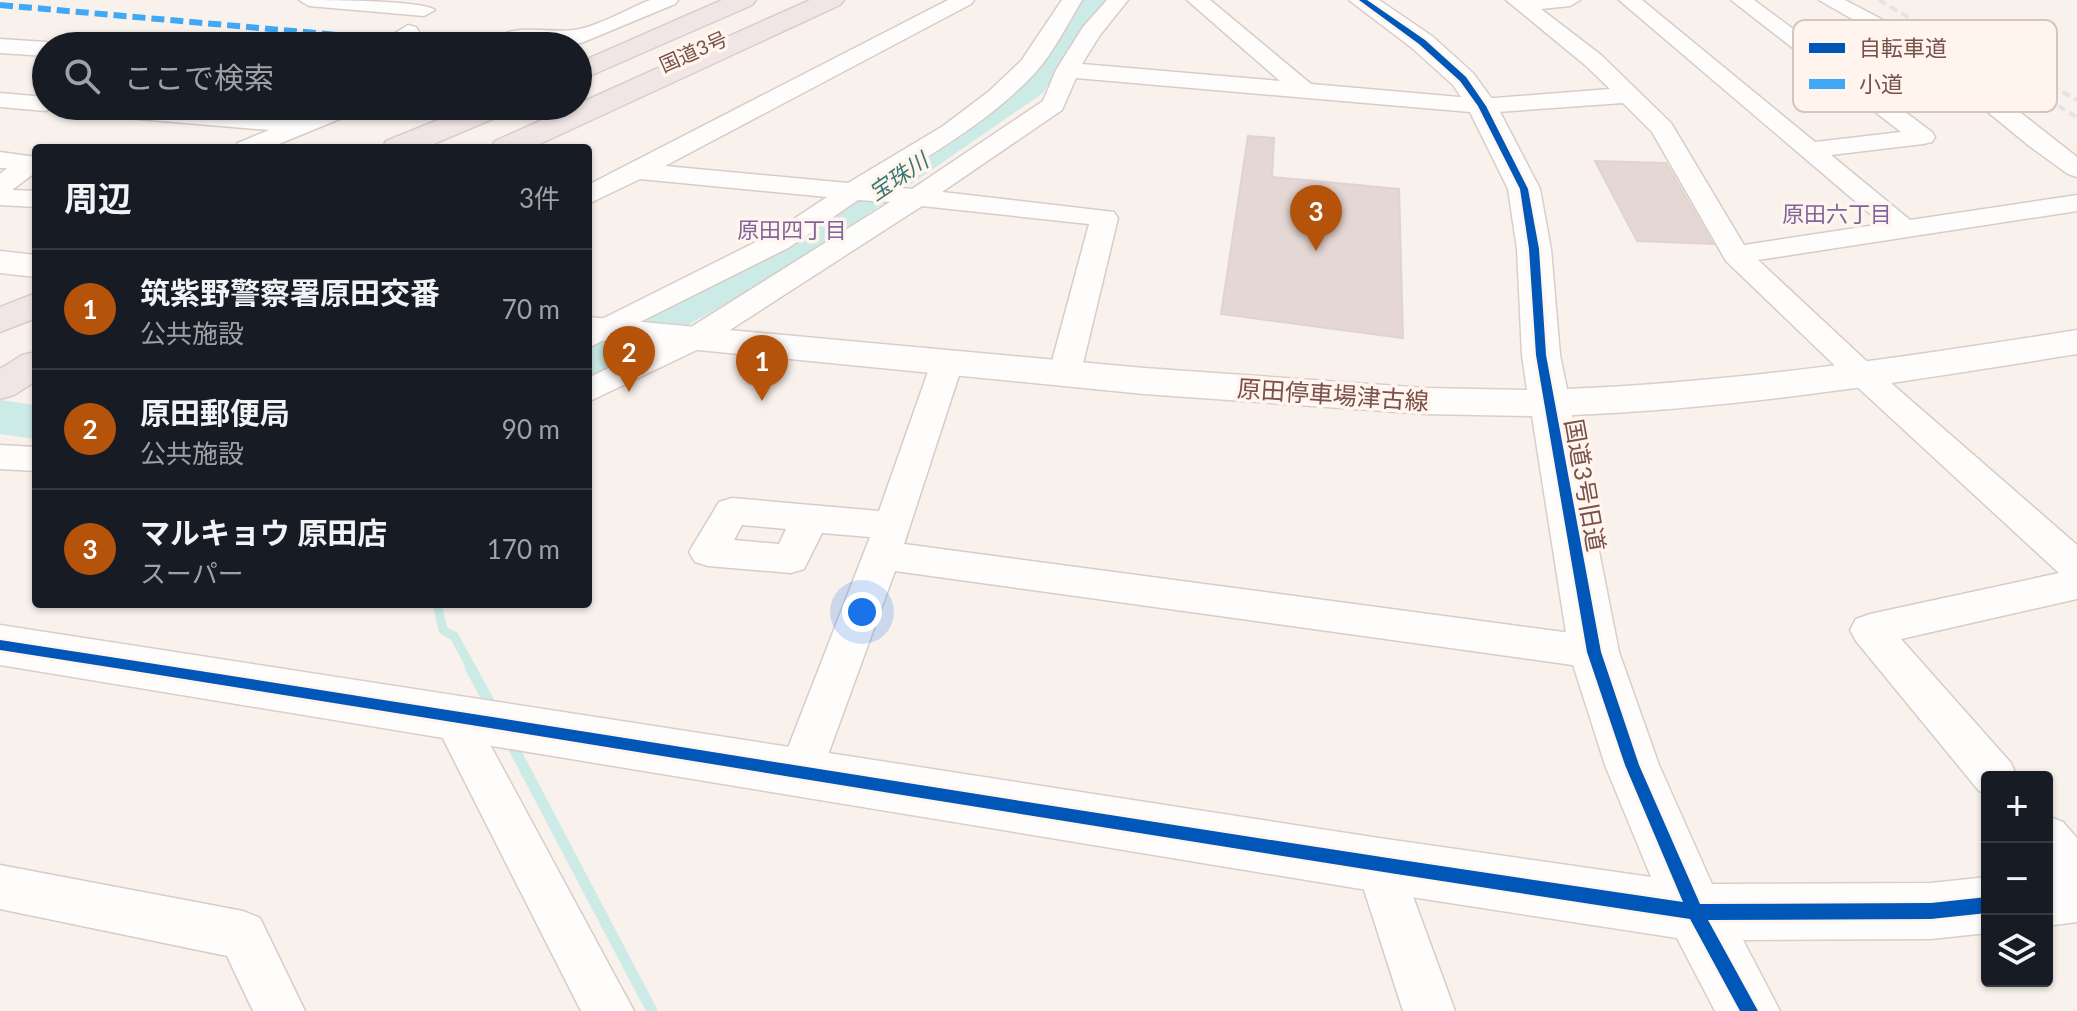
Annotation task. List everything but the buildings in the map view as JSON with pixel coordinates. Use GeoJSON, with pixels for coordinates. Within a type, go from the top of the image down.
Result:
{"type":"FeatureCollection","features":[{"type":"Feature","properties":{"kind":"highway"},"geometry":{"type":"LineString","coordinates":[[592,70],[743,0]]}},
{"type":"Feature","properties":{"kind":"highway","name":"国道3号"},"geometry":{"type":"LineString","coordinates":[[592,74],[679,59],[772,0]]}},
{"type":"Feature","properties":{"kind":"highway","name":"国道3号"},"geometry":{"type":"LineString","coordinates":[[592,95],[808,0]]}},
{"type":"Feature","properties":{"kind":"highway"},"geometry":{"type":"LineString","coordinates":[[592,104],[679,59],[831,0]]}},
{"type":"Feature","properties":{"kind":"highway"},"geometry":{"type":"LineString","coordinates":[[407,144],[465,120]]}},
{"type":"Feature","properties":{"kind":"highway"},"geometry":{"type":"LineString","coordinates":[[442,144],[496,120]]}},
{"type":"Feature","properties":{"kind":"highway"},"geometry":{"type":"LineString","coordinates":[[482,144],[536,120]]}},
{"type":"Feature","properties":{"kind":"highway"},"geometry":{"type":"LineString","coordinates":[[514,144],[560,120]]}},
{"type":"Feature","properties":{"kind":"highway"},"geometry":{"type":"LineString","coordinates":[[0,321],[32,306]]}},
{"type":"Feature","properties":{"kind":"highway"},"geometry":{"type":"LineString","coordinates":[[0,355],[32,338]]}},
{"type":"Feature","properties":{"kind":"street"},"geometry":{"type":"LineString","coordinates":[[309,0],[417,20]]}},
{"type":"Feature","properties":{"kind":"street"},"geometry":{"type":"LineString","coordinates":[[592,32],[668,0]]}},
{"type":"Feature","properties":{"kind":"street"},"geometry":{"type":"LineString","coordinates":[[592,194],[964,0]]}},
{"type":"Feature","properties":{"kind":"street"},"geometry":{"type":"LineString","coordinates":[[593,332],[778,242],[853,191],[952,131],[996,97],[1029,66],[1072,0]]}},
{"type":"Feature","properties":{"kind":"street"},"geometry":{"type":"LineString","coordinates":[[592,389],[694,339],[917,197],[1054,105],[1067,70],[1091,32],[1118,0]]}},
{"type":"Feature","properties":{"kind":"street"},"geometry":{"type":"LineString","coordinates":[[1197,0],[1302,88]]}},
{"type":"Feature","properties":{"kind":"street","name":"国道3号旧道"},"geometry":{"type":"LineString","coordinates":[[1362,0],[1422,42],[1463,79],[1482,106],[1524,189],[1534,249],[1541,355],[1594,652],[1632,765],[1695,912],[1749,1011]]}},
{"type":"Feature","properties":{"kind":"street"},"geometry":{"type":"LineString","coordinates":[[1520,3],[1570,0]]}},
{"type":"Feature","properties":{"kind":"street"},"geometry":{"type":"LineString","coordinates":[[1629,0],[1904,229]]}},
{"type":"Feature","properties":{"kind":"street"},"geometry":{"type":"LineString","coordinates":[[1741,0],[1793,39]]}},
{"type":"Feature","properties":{"kind":"street"},"geometry":{"type":"LineString","coordinates":[[1829,0],[1866,20]]}},
{"type":"Feature","properties":{"kind":"street"},"geometry":{"type":"LineString","coordinates":[[1520,3],[1593,60],[1662,128],[1736,255],[1864,376],[2077,567]]}},
{"type":"Feature","properties":{"kind":"street"},"geometry":{"type":"LineString","coordinates":[[0,46],[32,48]]}},
{"type":"Feature","properties":{"kind":"street"},"geometry":{"type":"LineString","coordinates":[[1067,70],[1482,106],[1630,95]]}},
{"type":"Feature","properties":{"kind":"street"},"geometry":{"type":"LineString","coordinates":[[0,100],[32,103]]}},
{"type":"Feature","properties":{"kind":"street"},"geometry":{"type":"LineString","coordinates":[[1809,150],[1923,137],[1890,112]]}},
{"type":"Feature","properties":{"kind":"street"},"geometry":{"type":"LineString","coordinates":[[2003,112],[2077,169]]}},
{"type":"Feature","properties":{"kind":"street"},"geometry":{"type":"LineString","coordinates":[[232,120],[303,126]]}},
{"type":"Feature","properties":{"kind":"street"},"geometry":{"type":"LineString","coordinates":[[257,144],[317,120]]}},
{"type":"Feature","properties":{"kind":"street"},"geometry":{"type":"LineString","coordinates":[[0,160],[31,163],[0,186]]}},
{"type":"Feature","properties":{"kind":"street"},"geometry":{"type":"LineString","coordinates":[[634,171],[1104,218],[1064,376]]}},
{"type":"Feature","properties":{"kind":"street"},"geometry":{"type":"LineString","coordinates":[[0,197],[32,199]]}},
{"type":"Feature","properties":{"kind":"street"},"geometry":{"type":"LineString","coordinates":[[1736,255],[2077,203]]}},
{"type":"Feature","properties":{"kind":"street"},"geometry":{"type":"LineString","coordinates":[[0,262],[32,266]]}},
{"type":"Feature","properties":{"kind":"street","name":"原田停車場津古線"},"geometry":{"type":"LineString","coordinates":[[593,332],[694,339],[1064,376],[1453,403],[1549,403],[1745,389],[1864,376],[2077,342]]}},
{"type":"Feature","properties":{"kind":"street"},"geometry":{"type":"LineString","coordinates":[[801,771],[946,366]]}},
{"type":"Feature","properties":{"kind":"street"},"geometry":{"type":"LineString","coordinates":[[0,457],[32,459]]}},
{"type":"Feature","properties":{"kind":"street"},"geometry":{"type":"LineString","coordinates":[[809,520],[886,540],[1594,652]]}},
{"type":"Feature","properties":{"kind":"street"},"geometry":{"type":"LineString","coordinates":[[1990,771],[1870,630],[2077,584]]}},
{"type":"Feature","properties":{"kind":"street"},"geometry":{"type":"LineString","coordinates":[[0,645],[1379,865],[1695,912],[1931,911],[1981,906]]}},
{"type":"Feature","properties":{"kind":"street"},"geometry":{"type":"LineString","coordinates":[[452,715],[608,1011]]}},
{"type":"Feature","properties":{"kind":"street"},"geometry":{"type":"LineString","coordinates":[[2052,843],[2077,872]]}},
{"type":"Feature","properties":{"kind":"street"},"geometry":{"type":"LineString","coordinates":[[1379,865],[1429,1011]]}},
{"type":"Feature","properties":{"kind":"street"},"geometry":{"type":"LineString","coordinates":[[0,887],[243,935],[279,1011]]}},
{"type":"Feature","properties":{"kind":"street"},"geometry":{"type":"LineString","coordinates":[[2053,897],[2077,894]]}},
{"type":"Feature","properties":{"kind":"waterway","name":"宝珠川"},"geometry":{"type":"LineString","coordinates":[[592,358],[697,301],[818,229],[1031,86],[1090,0]]}},
{"type":"Feature","properties":{"kind":"waterway","name":"宝珠川"},"geometry":{"type":"LineString","coordinates":[[0,417],[32,421]]}},
{"type":"Feature","properties":{"kind":"waterway"},"geometry":{"type":"LineString","coordinates":[[438,608],[443,630],[454,636],[472,669]]}},
{"type":"Feature","properties":{"kind":"waterway"},"geometry":{"type":"LineString","coordinates":[[470,667],[494,711]]}},
{"type":"Feature","properties":{"kind":"waterway"},"geometry":{"type":"LineString","coordinates":[[510,741],[652,1011]]}},
{"type":"Feature","properties":{"kind":"railway"},"geometry":{"type":"LineString","coordinates":[[1879,0],[1913,20]]}},
{"type":"Feature","properties":{"kind":"railway"},"geometry":{"type":"LineString","coordinates":[[2057,89],[2077,100]]}},
{"type":"Feature","properties":{"kind":"railway"},"geometry":{"type":"LineString","coordinates":[[2057,105],[2077,117]]}},
{"type":"Feature","properties":{"kind":"marked path"},"geometry":{"type":"LineString","coordinates":[[0,5],[305,32]]}},
{"type":"Feature","properties":{"kind":"cycle path"},"geometry":{"type":"LineString","coordinates":[[1362,0],[1422,42],[1463,79],[1482,106],[1524,189],[1534,249],[1541,355],[1594,652],[1632,765],[1695,912],[1749,1011]]}},
{"type":"Feature","properties":{"kind":"cycle path"},"geometry":{"type":"LineString","coordinates":[[0,645],[1379,865],[1695,912],[1931,911],[1981,906]]}},
{"type":"Feature","properties":{"kind":"place","name":"マルキョウ 原田店"},"geometry":{"type":"Point","coordinates":[1316,251]}},
{"type":"Feature","properties":{"kind":"place","name":"原田郵便局"},"geometry":{"type":"Point","coordinates":[629,392]}},
{"type":"Feature","properties":{"kind":"place","name":"筑紫野警察署原田交番"},"geometry":{"type":"Point","coordinates":[762,401]}},
{"type":"Feature","properties":{"kind":"district","name":"原田六丁目"},"geometry":{"type":"Point","coordinates":[1837,213]}},
{"type":"Feature","properties":{"kind":"district","name":"原田四丁目"},"geometry":{"type":"Point","coordinates":[792,229]}}]}
